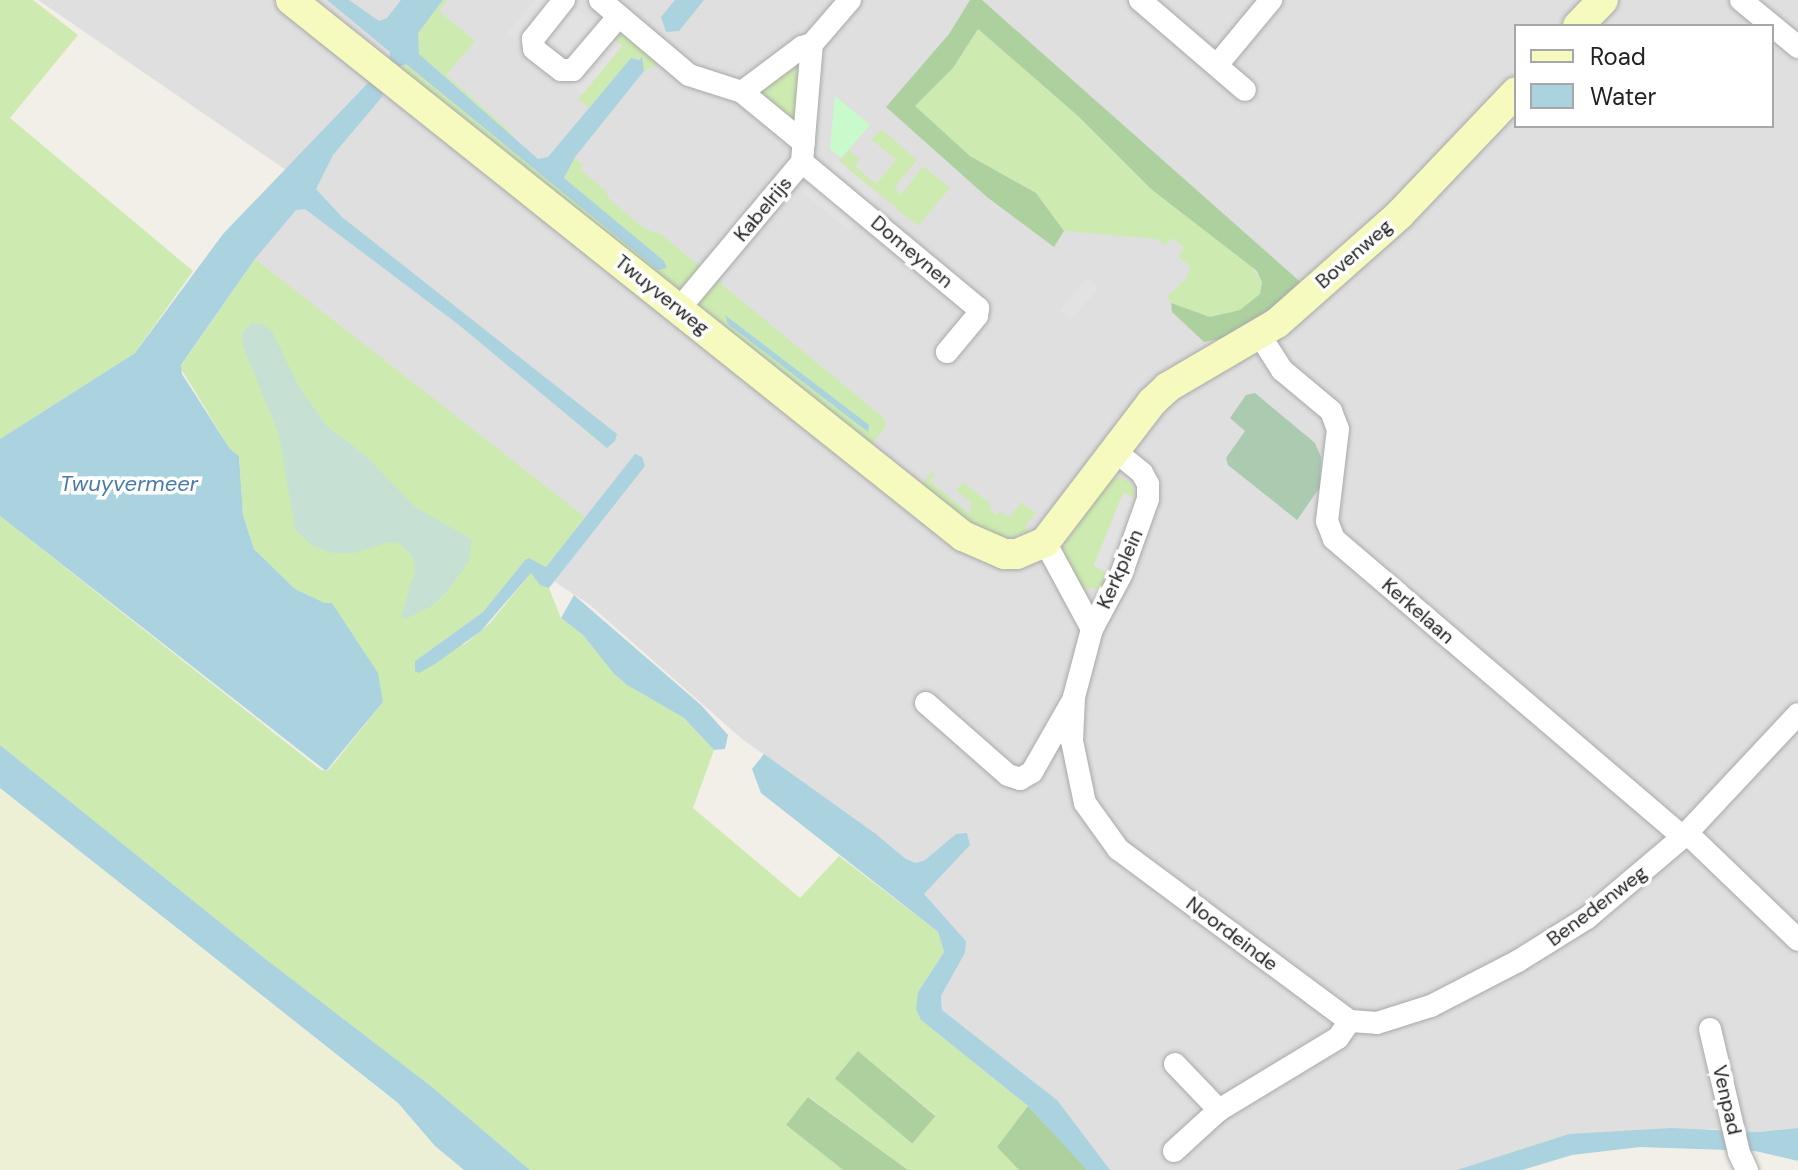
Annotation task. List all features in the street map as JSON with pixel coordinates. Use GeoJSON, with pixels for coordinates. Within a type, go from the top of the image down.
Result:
{"type":"FeatureCollection","features":[{"type":"Feature","properties":{"kind":"street","name":"Twuyverweg"},"geometry":{"type":"LineString","coordinates":[[291,0],[975,544],[991,551],[1017,554],[1045,542]]}},
{"type":"Feature","properties":{"kind":"street"},"geometry":{"type":"LineString","coordinates":[[564,0],[533,39],[534,49],[561,70],[573,70],[619,16]]}},
{"type":"Feature","properties":{"kind":"street"},"geometry":{"type":"LineString","coordinates":[[600,0],[689,75],[742,92],[803,153]]}},
{"type":"Feature","properties":{"kind":"street"},"geometry":{"type":"LineString","coordinates":[[742,92],[802,47],[812,44],[850,0]]}},
{"type":"Feature","properties":{"kind":"street"},"geometry":{"type":"LineString","coordinates":[[1140,0],[1245,90]]}},
{"type":"Feature","properties":{"kind":"street"},"geometry":{"type":"LineString","coordinates":[[1217,65],[1271,0]]}},
{"type":"Feature","properties":{"kind":"street"},"geometry":{"type":"LineString","coordinates":[[1580,24],[1603,0]]}},
{"type":"Feature","properties":{"kind":"street"},"geometry":{"type":"LineString","coordinates":[[1741,0],[1770,24]]}},
{"type":"Feature","properties":{"kind":"street"},"geometry":{"type":"LineString","coordinates":[[1774,27],[1798,47]]}},
{"type":"Feature","properties":{"kind":"street"},"geometry":{"type":"LineString","coordinates":[[803,153],[812,44]]}},
{"type":"Feature","properties":{"kind":"street","name":"Bovenweg"},"geometry":{"type":"LineString","coordinates":[[1115,451],[1168,387],[1277,323],[1400,214],[1514,94]]}},
{"type":"Feature","properties":{"kind":"street","name":"Kabelrijs"},"geometry":{"type":"LineString","coordinates":[[679,309],[803,153]]}},
{"type":"Feature","properties":{"kind":"street","name":"Domeynen"},"geometry":{"type":"LineString","coordinates":[[803,153],[978,308],[977,316],[947,352]]}},
{"type":"Feature","properties":{"kind":"street","name":"Kerkelaan"},"geometry":{"type":"LineString","coordinates":[[1259,334],[1282,370],[1331,411],[1338,429],[1327,521],[1334,539],[1685,835],[1798,940]]}},
{"type":"Feature","properties":{"kind":"street"},"geometry":{"type":"LineString","coordinates":[[1045,542],[1115,451]]}},
{"type":"Feature","properties":{"kind":"street","name":"Kerkplein"},"geometry":{"type":"LineString","coordinates":[[1092,629],[1121,575],[1148,499],[1148,484],[1142,473],[1115,451]]}},
{"type":"Feature","properties":{"kind":"street","name":"Kerkplein"},"geometry":{"type":"LineString","coordinates":[[1045,542],[1092,629]]}},
{"type":"Feature","properties":{"kind":"street","name":"Noordeinde"},"geometry":{"type":"LineString","coordinates":[[1092,629],[1074,697],[1072,741],[1085,803],[1103,832],[1118,849],[1350,1021]]}},
{"type":"Feature","properties":{"kind":"street","name":"Noordeinde"},"geometry":{"type":"LineString","coordinates":[[926,703],[1008,775],[1020,779],[1032,772],[1074,697]]}},
{"type":"Feature","properties":{"kind":"street","name":"Benedenweg"},"geometry":{"type":"LineString","coordinates":[[1350,1021],[1377,1023],[1431,1006],[1518,961],[1610,900],[1685,835],[1798,714]]}},
{"type":"Feature","properties":{"kind":"street"},"geometry":{"type":"LineString","coordinates":[[1174,1151],[1219,1110],[1338,1038],[1350,1021]]}},
{"type":"Feature","properties":{"kind":"street","name":"Venpad"},"geometry":{"type":"LineString","coordinates":[[1710,1029],[1743,1162]]}},
{"type":"Feature","properties":{"kind":"street"},"geometry":{"type":"LineString","coordinates":[[1175,1064],[1219,1110]]}},
{"type":"Feature","properties":{"kind":"shaded area"},"geometry":{"type":"Polygon","coordinates":[[[38,0],[1798,0],[1798,1128],[1758,1132],[1711,1129],[1460,1170],[1107,1170],[1056,1100],[942,1010],[941,996],[965,953],[966,941],[923,894],[906,859],[876,834],[742,739],[590,605],[543,574],[570,530],[255,259],[314,186],[38,0]]]}},
{"type":"Feature","properties":{"kind":"shaded area"},"geometry":{"type":"Polygon","coordinates":[[[535,0],[546,0],[561,12],[570,3],[622,46],[582,95],[571,86],[584,69],[533,27],[519,43],[507,34],[535,0]]]}},
{"type":"Feature","properties":{"kind":"shaded area"},"geometry":{"type":"Polygon","coordinates":[[[837,159],[880,196],[870,208],[827,170],[837,159]]]}},
{"type":"Feature","properties":{"kind":"shaded area"},"geometry":{"type":"Polygon","coordinates":[[[810,182],[859,222],[851,232],[802,192],[810,182]]]}},
{"type":"Feature","properties":{"kind":"shaded area"},"geometry":{"type":"Polygon","coordinates":[[[1088,278],[1099,288],[1070,320],[1059,310],[1088,278]]]}},
{"type":"Feature","properties":{"kind":"shaded area"},"geometry":{"type":"Polygon","coordinates":[[[1123,493],[1140,500],[1110,573],[1093,566],[1123,493]]]}},
{"type":"Feature","properties":{"kind":"green space"},"geometry":{"type":"Polygon","coordinates":[[[0,0],[33,0],[78,35],[10,118],[193,271],[135,353],[0,439],[0,0]]]}},
{"type":"Feature","properties":{"kind":"green space"},"geometry":{"type":"Polygon","coordinates":[[[443,0],[448,0],[439,11],[475,41],[446,75],[512,133],[510,135],[419,54],[418,33],[443,0]]]}},
{"type":"Feature","properties":{"kind":"green space"},"geometry":{"type":"Polygon","coordinates":[[[970,0],[982,0],[1305,286],[1266,316],[1225,338],[1204,342],[1172,312],[1171,303],[1210,317],[1240,310],[1260,294],[1262,282],[1257,271],[1151,189],[1078,116],[978,29],[953,68],[915,106],[970,156],[1036,193],[1064,231],[1054,247],[987,197],[886,107],[949,34],[970,0]]]}},
{"type":"Feature","properties":{"kind":"green space"},"geometry":{"type":"Polygon","coordinates":[[[978,29],[1078,116],[1151,189],[1246,259],[1262,281],[1260,294],[1254,302],[1240,310],[1210,317],[1171,303],[1167,297],[1186,279],[1191,267],[1178,256],[1184,248],[1173,238],[1165,245],[1158,239],[1064,231],[1036,193],[970,156],[914,106],[953,68],[978,29]]]}},
{"type":"Feature","properties":{"kind":"green space"},"geometry":{"type":"Polygon","coordinates":[[[621,32],[661,63],[644,71],[641,63],[644,59],[631,58],[589,108],[578,99],[622,46],[611,37],[621,32]]]}},
{"type":"Feature","properties":{"kind":"green space"},"geometry":{"type":"Polygon","coordinates":[[[800,61],[796,117],[791,120],[755,89],[800,61]]]}},
{"type":"Feature","properties":{"kind":"green space"},"geometry":{"type":"Polygon","coordinates":[[[406,64],[658,270],[666,267],[664,261],[566,181],[566,173],[575,158],[583,165],[580,169],[605,190],[610,200],[645,229],[661,234],[702,268],[686,286],[671,290],[397,70],[406,64]]]}},
{"type":"Feature","properties":{"kind":"green space"},"geometry":{"type":"Polygon","coordinates":[[[835,96],[870,125],[841,158],[830,149],[835,96]]]}},
{"type":"Feature","properties":{"kind":"green space"},"geometry":{"type":"Polygon","coordinates":[[[882,129],[917,160],[895,187],[901,195],[923,166],[950,188],[918,226],[839,161],[849,150],[860,159],[855,166],[876,184],[896,160],[871,139],[882,129]]]}},
{"type":"Feature","properties":{"kind":"green space"},"geometry":{"type":"Polygon","coordinates":[[[255,259],[585,517],[546,567],[525,560],[483,612],[415,661],[465,644],[490,623],[531,573],[536,576],[549,588],[561,618],[583,635],[614,674],[684,718],[714,750],[693,808],[800,898],[839,856],[938,932],[944,952],[918,992],[921,1020],[1028,1106],[998,1147],[1019,1170],[908,1170],[809,1097],[786,1125],[843,1170],[530,1170],[432,1087],[263,957],[0,745],[0,516],[321,770],[327,771],[383,702],[374,670],[332,603],[325,603],[295,589],[254,549],[243,515],[239,456],[230,449],[180,367],[255,259]],[[858,1051],[912,1142],[935,1115],[858,1051]]]}},
{"type":"Feature","properties":{"kind":"green space"},"geometry":{"type":"Polygon","coordinates":[[[714,278],[885,419],[886,427],[867,449],[698,305],[714,278]]]}},
{"type":"Feature","properties":{"kind":"green space"},"geometry":{"type":"Polygon","coordinates":[[[251,323],[263,324],[273,333],[298,385],[327,426],[367,457],[415,507],[472,539],[469,561],[446,593],[432,606],[406,619],[401,617],[415,570],[412,556],[400,544],[390,542],[354,553],[332,553],[311,545],[295,529],[279,435],[242,344],[243,331],[251,323]]]}},
{"type":"Feature","properties":{"kind":"green space"},"geometry":{"type":"Polygon","coordinates":[[[1255,393],[1315,443],[1321,457],[1320,487],[1297,520],[1228,465],[1226,458],[1245,431],[1230,418],[1246,395],[1255,393]]]}},
{"type":"Feature","properties":{"kind":"green space"},"geometry":{"type":"Polygon","coordinates":[[[932,471],[935,474],[930,481],[970,514],[971,503],[956,490],[963,482],[991,504],[989,508],[997,515],[1000,511],[1009,517],[1021,502],[1036,513],[1025,526],[1029,532],[1006,538],[977,529],[921,485],[932,471]]]}},
{"type":"Feature","properties":{"kind":"green space"},"geometry":{"type":"Polygon","coordinates":[[[1120,477],[1132,484],[1135,498],[1124,493],[1096,567],[1111,576],[1098,589],[1084,588],[1078,585],[1060,551],[1109,481],[1120,477]]]}},
{"type":"Feature","properties":{"kind":"green space"},"geometry":{"type":"Polygon","coordinates":[[[0,788],[398,1104],[435,1146],[464,1170],[0,1170],[0,788]]]}},
{"type":"Feature","properties":{"kind":"green space"},"geometry":{"type":"Polygon","coordinates":[[[858,1051],[935,1116],[912,1143],[835,1079],[858,1051]]]}},
{"type":"Feature","properties":{"kind":"green space"},"geometry":{"type":"Polygon","coordinates":[[[808,1097],[908,1170],[843,1170],[786,1125],[808,1097]]]}},
{"type":"Feature","properties":{"kind":"green space"},"geometry":{"type":"Polygon","coordinates":[[[1028,1106],[1087,1170],[1019,1170],[997,1147],[1028,1106]]]}},
{"type":"Feature","properties":{"kind":"water","name":"Twuyvermeer"},"geometry":{"type":"Polygon","coordinates":[[[327,0],[349,0],[379,21],[387,18],[401,0],[443,0],[418,33],[419,54],[538,159],[548,157],[631,58],[639,60],[642,57],[644,71],[575,157],[564,178],[664,261],[667,268],[658,270],[406,64],[399,67],[383,89],[382,97],[333,155],[316,189],[342,217],[617,434],[615,441],[607,448],[459,325],[305,209],[296,210],[255,259],[181,365],[182,374],[230,449],[239,456],[243,515],[254,549],[295,589],[325,603],[332,603],[378,673],[383,702],[326,771],[0,516],[0,439],[135,353],[223,234],[390,60],[390,52],[327,0]]]}},
{"type":"Feature","properties":{"kind":"water"},"geometry":{"type":"Polygon","coordinates":[[[675,0],[704,0],[679,31],[666,32],[661,17],[675,0]]]}},
{"type":"Feature","properties":{"kind":"water"},"geometry":{"type":"Polygon","coordinates":[[[725,315],[869,425],[868,432],[728,324],[725,315]]]}},
{"type":"Feature","properties":{"kind":"water"},"geometry":{"type":"Polygon","coordinates":[[[635,454],[642,457],[645,466],[549,588],[540,585],[531,573],[481,631],[435,664],[419,673],[415,671],[415,661],[483,612],[525,560],[529,558],[546,567],[635,454]]]}},
{"type":"Feature","properties":{"kind":"water"},"geometry":{"type":"Polygon","coordinates":[[[574,595],[701,705],[728,735],[725,749],[714,750],[684,718],[614,674],[583,635],[561,618],[574,595]]]}},
{"type":"Feature","properties":{"kind":"water"},"geometry":{"type":"Polygon","coordinates":[[[0,745],[263,957],[432,1087],[530,1170],[464,1170],[435,1146],[398,1103],[0,788],[0,745]]]}},
{"type":"Feature","properties":{"kind":"water"},"geometry":{"type":"Polygon","coordinates":[[[764,754],[906,859],[916,863],[925,860],[956,834],[967,833],[970,845],[924,894],[966,941],[965,953],[941,996],[942,1010],[1057,1100],[1110,1170],[1087,1170],[1028,1106],[921,1020],[916,1009],[918,992],[944,952],[938,932],[761,793],[752,769],[764,754]]]}},
{"type":"Feature","properties":{"kind":"water"},"geometry":{"type":"Polygon","coordinates":[[[1671,1128],[1758,1132],[1798,1128],[1798,1161],[1755,1151],[1640,1147],[1572,1155],[1522,1170],[1457,1170],[1569,1134],[1671,1128]]]}}]}
